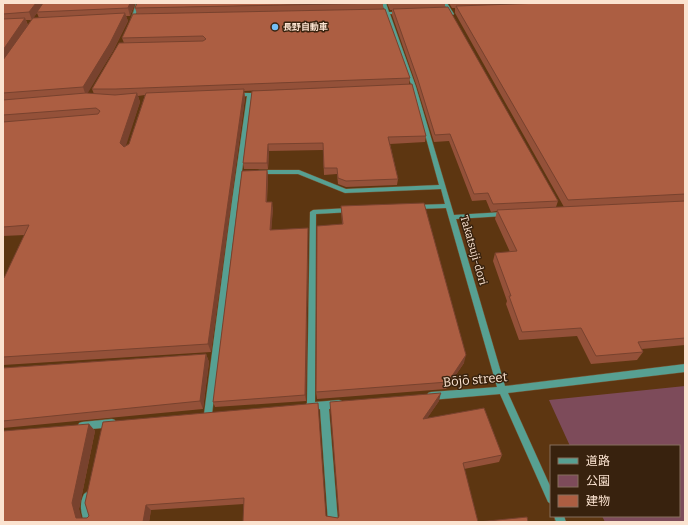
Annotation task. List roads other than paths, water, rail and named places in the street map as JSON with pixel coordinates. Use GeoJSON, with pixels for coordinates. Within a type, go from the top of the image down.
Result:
{"type":"FeatureCollection","features":[{"type":"Feature","properties":{"kind":"street"},"geometry":{"type":"LineString","coordinates":[[128,30],[138,3]]}},
{"type":"Feature","properties":{"kind":"street","name":"Takatsuji-dori"},"geometry":{"type":"LineString","coordinates":[[384,3],[414,87],[502,390],[550,497]]}},
{"type":"Feature","properties":{"kind":"street"},"geometry":{"type":"LineString","coordinates":[[445,3],[456,23]]}},
{"type":"Feature","properties":{"kind":"street"},"geometry":{"type":"LineString","coordinates":[[442,11],[458,11]]}},
{"type":"Feature","properties":{"kind":"street"},"geometry":{"type":"LineString","coordinates":[[373,13],[406,12]]}},
{"type":"Feature","properties":{"kind":"street"},"geometry":{"type":"LineString","coordinates":[[126,18],[141,18]]}},
{"type":"Feature","properties":{"kind":"street"},"geometry":{"type":"LineString","coordinates":[[406,87],[414,87]]}},
{"type":"Feature","properties":{"kind":"street"},"geometry":{"type":"LineString","coordinates":[[208,414],[211,357],[243,173],[250,94]]}},
{"type":"Feature","properties":{"kind":"street"},"geometry":{"type":"LineString","coordinates":[[228,96],[266,94]]}},
{"type":"Feature","properties":{"kind":"street"},"geometry":{"type":"LineString","coordinates":[[254,172],[299,172],[345,191],[443,187]]}},
{"type":"Feature","properties":{"kind":"street"},"geometry":{"type":"LineString","coordinates":[[413,207],[448,206]]}},
{"type":"Feature","properties":{"kind":"street"},"geometry":{"type":"LineString","coordinates":[[348,403],[307,406],[313,212],[359,210]]}},
{"type":"Feature","properties":{"kind":"street"},"geometry":{"type":"LineString","coordinates":[[452,217],[509,214]]}},
{"type":"Feature","properties":{"kind":"street","name":"Bōjō street"},"geometry":{"type":"LineString","coordinates":[[419,397],[502,390],[685,368]]}},
{"type":"Feature","properties":{"kind":"street"},"geometry":{"type":"LineString","coordinates":[[324,405],[333,522]]}},
{"type":"Feature","properties":{"kind":"street"},"geometry":{"type":"LineString","coordinates":[[72,427],[102,428],[118,423]]}},
{"type":"Feature","properties":{"kind":"street"},"geometry":{"type":"LineString","coordinates":[[89,522],[85,509],[90,486]]}},
{"type":"Feature","properties":{"kind":"place","name":"長野自動車"},"geometry":{"type":"Point","coordinates":[275,27]}}]}
